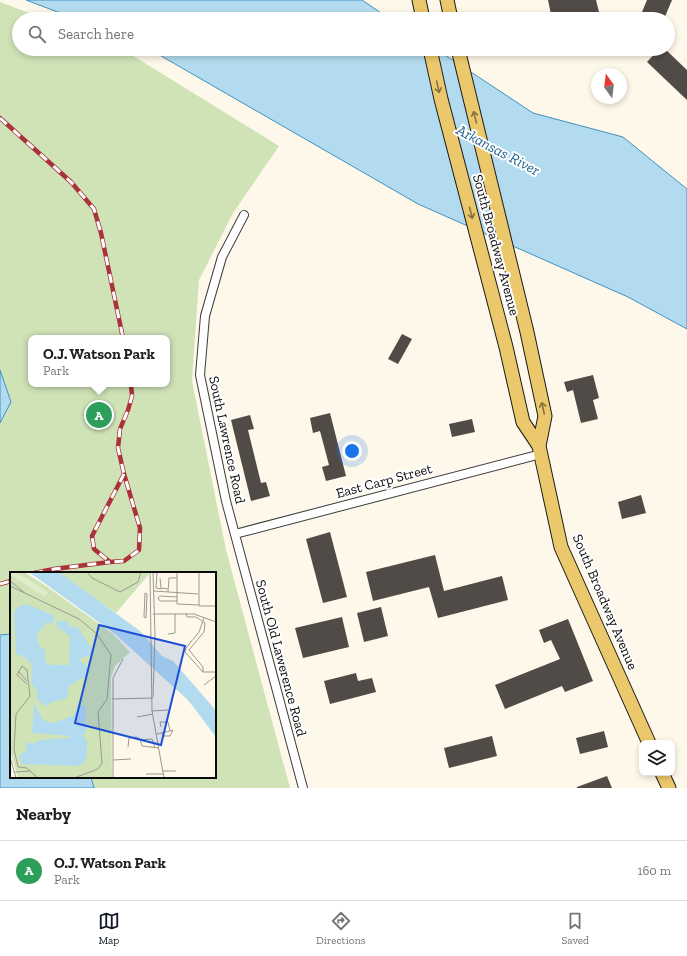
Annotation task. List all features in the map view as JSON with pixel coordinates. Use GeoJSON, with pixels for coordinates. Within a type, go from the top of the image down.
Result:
{"type":"FeatureCollection","features":[{"type":"Feature","properties":{"kind":"main road"},"geometry":{"type":"LineString","coordinates":[[418,0],[421,12]]}},
{"type":"Feature","properties":{"kind":"main road"},"geometry":{"type":"LineString","coordinates":[[447,0],[450,12]]}},
{"type":"Feature","properties":{"kind":"main road","name":"South Broadway Avenue"},"geometry":{"type":"LineString","coordinates":[[432,56],[441,100],[506,347],[524,422],[540,450],[561,547],[648,740]]}},
{"type":"Feature","properties":{"kind":"main road","name":"South Broadway Avenue"},"geometry":{"type":"LineString","coordinates":[[460,56],[527,332],[545,416],[540,450]]}},
{"type":"Feature","properties":{"kind":"main road"},"geometry":{"type":"LineString","coordinates":[[663,776],[669,788]]}},
{"type":"Feature","properties":{"kind":"street","name":"South Lawrence Road"},"geometry":{"type":"LineString","coordinates":[[234,534],[200,375],[205,316],[222,258],[244,215]]}},
{"type":"Feature","properties":{"kind":"street","name":"East Carp Street"},"geometry":{"type":"LineString","coordinates":[[234,534],[540,450]]}},
{"type":"Feature","properties":{"kind":"street","name":"South Old Lawerence Road"},"geometry":{"type":"LineString","coordinates":[[234,534],[303,788]]}},
{"type":"Feature","properties":{"kind":"green space"},"geometry":{"type":"Polygon","coordinates":[[[0,2],[26,12],[12,12],[12,56],[133,56],[279,146],[233,213],[199,280],[192,381],[226,550],[290,788],[0,788],[0,2]]]}},
{"type":"Feature","properties":{"kind":"water"},"geometry":{"type":"Polygon","coordinates":[[[26,0],[362,0],[380,12],[58,12],[26,0]]]}},
{"type":"Feature","properties":{"kind":"water","name":"Arkansas River"},"geometry":{"type":"Polygon","coordinates":[[[161,56],[447,56],[533,113],[623,137],[687,189],[687,329],[628,297],[418,204],[161,56]]]}},
{"type":"Feature","properties":{"kind":"water"},"geometry":{"type":"Polygon","coordinates":[[[0,370],[11,402],[0,423],[0,370]]]}},
{"type":"Feature","properties":{"kind":"water"},"geometry":{"type":"Polygon","coordinates":[[[10,634],[10,778],[91,778],[94,788],[0,788],[0,635],[10,634]]]}},
{"type":"Feature","properties":{"kind":"building"},"geometry":{"type":"Polygon","coordinates":[[[548,0],[596,0],[599,12],[551,12],[548,0]]]}},
{"type":"Feature","properties":{"kind":"building"},"geometry":{"type":"Polygon","coordinates":[[[647,0],[672,0],[667,12],[642,12],[647,0]]]}},
{"type":"Feature","properties":{"kind":"building"},"geometry":{"type":"Polygon","coordinates":[[[653,56],[672,56],[687,70],[687,100],[647,62],[653,56]]]}},
{"type":"Feature","properties":{"kind":"building"},"geometry":{"type":"Polygon","coordinates":[[[402,334],[412,339],[398,364],[388,359],[402,334]]]}},
{"type":"Feature","properties":{"kind":"building"},"geometry":{"type":"Polygon","coordinates":[[[593,375],[599,398],[593,400],[598,419],[581,423],[573,390],[567,392],[564,382],[593,375]]]}},
{"type":"Feature","properties":{"kind":"building"},"geometry":{"type":"Polygon","coordinates":[[[330,413],[346,476],[326,481],[322,467],[329,465],[320,431],[313,433],[310,418],[330,413]]]}},
{"type":"Feature","properties":{"kind":"building"},"geometry":{"type":"Polygon","coordinates":[[[250,415],[254,429],[248,430],[261,483],[266,482],[270,496],[251,501],[231,420],[250,415]]]}},
{"type":"Feature","properties":{"kind":"building"},"geometry":{"type":"Polygon","coordinates":[[[472,419],[475,432],[452,437],[449,424],[472,419]]]}},
{"type":"Feature","properties":{"kind":"building"},"geometry":{"type":"Polygon","coordinates":[[[641,495],[646,513],[622,519],[618,502],[641,495]]]}},
{"type":"Feature","properties":{"kind":"building"},"geometry":{"type":"Polygon","coordinates":[[[330,532],[347,597],[323,603],[306,539],[330,532]]]}},
{"type":"Feature","properties":{"kind":"building"},"geometry":{"type":"Polygon","coordinates":[[[435,555],[444,591],[502,576],[508,600],[438,618],[429,587],[373,601],[366,572],[435,555]]]}},
{"type":"Feature","properties":{"kind":"building"},"geometry":{"type":"Polygon","coordinates":[[[381,607],[388,636],[364,642],[357,613],[381,607]]]}},
{"type":"Feature","properties":{"kind":"building"},"geometry":{"type":"Polygon","coordinates":[[[342,617],[349,647],[303,658],[295,628],[342,617]]]}},
{"type":"Feature","properties":{"kind":"building"},"geometry":{"type":"Polygon","coordinates":[[[568,619],[593,681],[565,692],[562,686],[505,709],[495,685],[560,659],[551,640],[544,643],[539,630],[568,619]]]}},
{"type":"Feature","properties":{"kind":"building"},"geometry":{"type":"Polygon","coordinates":[[[356,673],[358,681],[372,678],[376,692],[330,704],[324,681],[356,673]]]}},
{"type":"Feature","properties":{"kind":"building"},"geometry":{"type":"Polygon","coordinates":[[[604,731],[608,747],[580,754],[576,738],[604,731]]]}},
{"type":"Feature","properties":{"kind":"building"},"geometry":{"type":"Polygon","coordinates":[[[492,736],[497,756],[449,768],[444,748],[492,736]]]}},
{"type":"Feature","properties":{"kind":"building"},"geometry":{"type":"Polygon","coordinates":[[[607,776],[612,788],[577,788],[577,787],[607,776]]]}},
{"type":"Feature","properties":{"kind":"railway"},"geometry":{"type":"LineString","coordinates":[[0,118],[71,182],[94,209],[101,233],[122,335]]}},
{"type":"Feature","properties":{"kind":"railway"},"geometry":{"type":"LineString","coordinates":[[124,474],[118,448],[120,429],[132,396],[131,387]]}},
{"type":"Feature","properties":{"kind":"railway"},"geometry":{"type":"LineString","coordinates":[[124,474],[140,528],[139,550],[124,561],[110,562],[94,549],[92,536],[124,474]]}},
{"type":"Feature","properties":{"kind":"railway"},"geometry":{"type":"LineString","coordinates":[[39,572],[110,562]]}},
{"type":"Feature","properties":{"kind":"railway"},"geometry":{"type":"LineString","coordinates":[[0,584],[10,581]]}},
{"type":"Feature","properties":{"kind":"place","name":"O.J. Watson Park"},"geometry":{"type":"Point","coordinates":[99,415]}}]}
